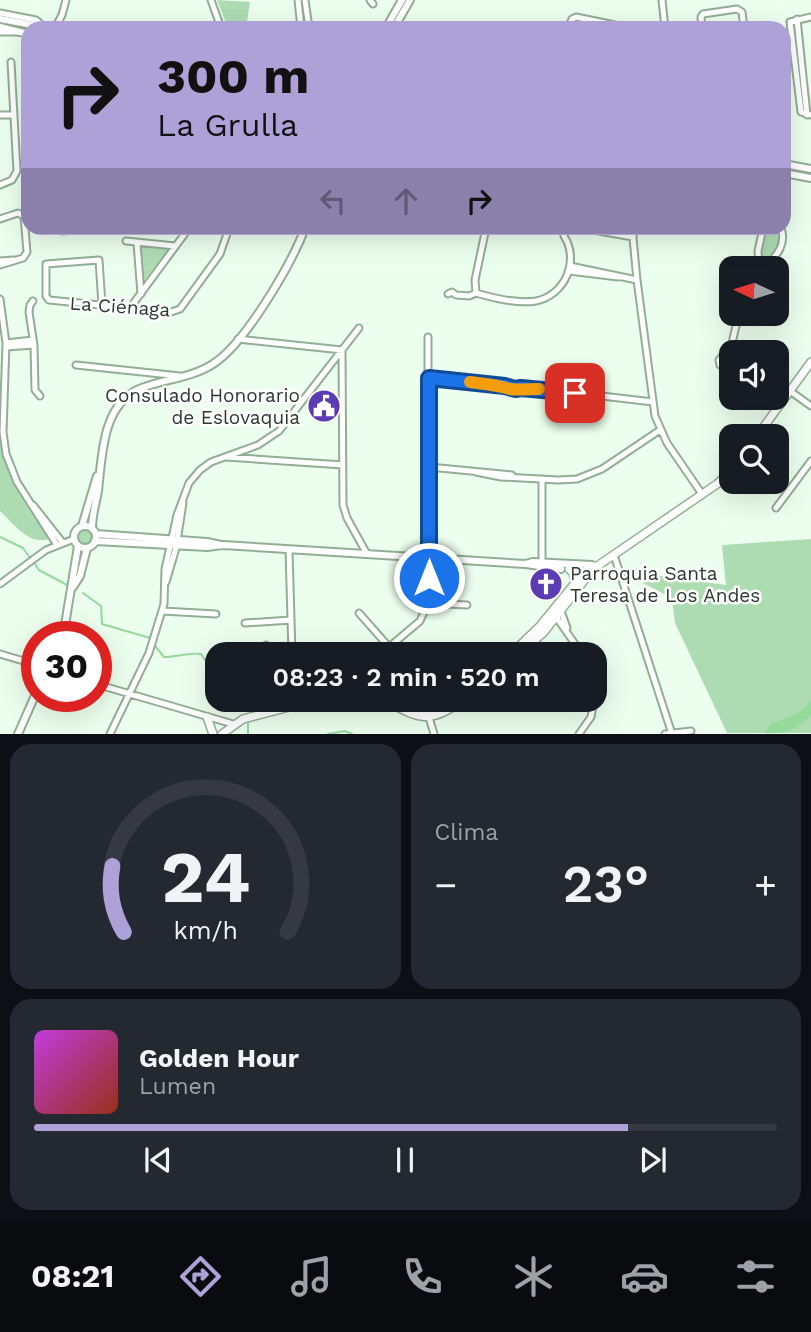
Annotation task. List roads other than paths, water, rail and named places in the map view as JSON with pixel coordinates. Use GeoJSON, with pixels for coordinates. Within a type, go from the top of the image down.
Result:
{"type":"FeatureCollection","features":[{"type":"Feature","properties":{"kind":"main road"},"geometry":{"type":"LineString","coordinates":[[766,424],[811,362]]}},
{"type":"Feature","properties":{"kind":"main road"},"geometry":{"type":"LineString","coordinates":[[524,642],[557,613],[575,582],[593,567],[719,480]]}},
{"type":"Feature","properties":{"kind":"main road"},"geometry":{"type":"LineString","coordinates":[[533,642],[544,632],[593,567]]}},
{"type":"Feature","properties":{"kind":"main road"},"geometry":{"type":"LineString","coordinates":[[569,569],[575,582]]}},
{"type":"Feature","properties":{"kind":"main road"},"geometry":{"type":"LineString","coordinates":[[222,733],[243,719],[269,712]]}},
{"type":"Feature","properties":{"kind":"main road"},"geometry":{"type":"LineString","coordinates":[[407,712],[412,715],[446,712]]}},
{"type":"Feature","properties":{"kind":"main road"},"geometry":{"type":"LineString","coordinates":[[421,712],[434,712]]}},
{"type":"Feature","properties":{"kind":"main road"},"geometry":{"type":"LineString","coordinates":[[207,717],[213,733]]}},
{"type":"Feature","properties":{"kind":"street"},"geometry":{"type":"LineString","coordinates":[[59,21],[66,0]]}},
{"type":"Feature","properties":{"kind":"street"},"geometry":{"type":"LineString","coordinates":[[211,0],[218,21]]}},
{"type":"Feature","properties":{"kind":"street"},"geometry":{"type":"LineString","coordinates":[[298,0],[300,21]]}},
{"type":"Feature","properties":{"kind":"street"},"geometry":{"type":"LineString","coordinates":[[305,0],[308,21]]}},
{"type":"Feature","properties":{"kind":"street"},"geometry":{"type":"LineString","coordinates":[[390,21],[402,0]]}},
{"type":"Feature","properties":{"kind":"street"},"geometry":{"type":"LineString","coordinates":[[398,21],[410,0]]}},
{"type":"Feature","properties":{"kind":"street"},"geometry":{"type":"LineString","coordinates":[[662,0],[664,21]]}},
{"type":"Feature","properties":{"kind":"street"},"geometry":{"type":"LineString","coordinates":[[701,21],[703,14],[737,9],[743,12],[744,21]]}},
{"type":"Feature","properties":{"kind":"street"},"geometry":{"type":"LineString","coordinates":[[0,13],[37,21]]}},
{"type":"Feature","properties":{"kind":"street"},"geometry":{"type":"LineString","coordinates":[[62,15],[62,21]]}},
{"type":"Feature","properties":{"kind":"street"},"geometry":{"type":"LineString","coordinates":[[300,17],[307,16]]}},
{"type":"Feature","properties":{"kind":"street"},"geometry":{"type":"LineString","coordinates":[[571,21],[576,17],[596,21]]}},
{"type":"Feature","properties":{"kind":"street"},"geometry":{"type":"LineString","coordinates":[[791,22],[811,18]]}},
{"type":"Feature","properties":{"kind":"street"},"geometry":{"type":"LineString","coordinates":[[0,19],[21,23]]}},
{"type":"Feature","properties":{"kind":"street"},"geometry":{"type":"LineString","coordinates":[[791,30],[801,112],[809,115],[797,19]]}},
{"type":"Feature","properties":{"kind":"street"},"geometry":{"type":"LineString","coordinates":[[0,27],[21,32]]}},
{"type":"Feature","properties":{"kind":"street"},"geometry":{"type":"LineString","coordinates":[[0,32],[21,33]]}},
{"type":"Feature","properties":{"kind":"street"},"geometry":{"type":"LineString","coordinates":[[795,61],[811,63]]}},
{"type":"Feature","properties":{"kind":"street"},"geometry":{"type":"LineString","coordinates":[[0,185],[12,180],[17,171],[11,62]]}},
{"type":"Feature","properties":{"kind":"street"},"geometry":{"type":"LineString","coordinates":[[0,116],[14,115]]}},
{"type":"Feature","properties":{"kind":"street"},"geometry":{"type":"LineString","coordinates":[[791,166],[811,170]]}},
{"type":"Feature","properties":{"kind":"street"},"geometry":{"type":"LineString","coordinates":[[791,174],[811,178]]}},
{"type":"Feature","properties":{"kind":"street"},"geometry":{"type":"LineString","coordinates":[[0,219],[18,213],[21,215]]}},
{"type":"Feature","properties":{"kind":"street"},"geometry":{"type":"LineString","coordinates":[[0,263],[23,258],[26,254],[25,235]]}},
{"type":"Feature","properties":{"kind":"street"},"geometry":{"type":"LineString","coordinates":[[131,308],[184,235]]}},
{"type":"Feature","properties":{"kind":"street","name":"La Ciénaga"},"geometry":{"type":"LineString","coordinates":[[102,305],[100,262],[96,259],[47,263],[45,267],[48,299],[171,313],[180,309],[218,257],[226,235]]}},
{"type":"Feature","properties":{"kind":"street"},"geometry":{"type":"LineString","coordinates":[[66,621],[72,589],[75,531],[82,526],[114,413],[128,396],[145,387],[214,364],[227,353],[284,273],[302,235]]}},
{"type":"Feature","properties":{"kind":"street"},"geometry":{"type":"LineString","coordinates":[[476,293],[475,280],[485,235]]}},
{"type":"Feature","properties":{"kind":"street"},"geometry":{"type":"LineString","coordinates":[[622,235],[633,237],[653,402],[660,430],[702,494]]}},
{"type":"Feature","properties":{"kind":"street"},"geometry":{"type":"LineString","coordinates":[[758,256],[761,235]]}},
{"type":"Feature","properties":{"kind":"street"},"geometry":{"type":"LineString","coordinates":[[774,256],[782,245],[783,235]]}},
{"type":"Feature","properties":{"kind":"street"},"geometry":{"type":"LineString","coordinates":[[456,295],[469,296],[476,293],[488,297],[536,301],[557,290],[570,268],[570,250],[564,236]]}},
{"type":"Feature","properties":{"kind":"street"},"geometry":{"type":"LineString","coordinates":[[126,241],[176,246]]}},
{"type":"Feature","properties":{"kind":"street"},"geometry":{"type":"LineString","coordinates":[[137,243],[141,294]]}},
{"type":"Feature","properties":{"kind":"street"},"geometry":{"type":"LineString","coordinates":[[570,268],[610,278],[637,280]]}},
{"type":"Feature","properties":{"kind":"street"},"geometry":{"type":"LineString","coordinates":[[0,299],[6,345],[4,442],[14,476],[60,544]]}},
{"type":"Feature","properties":{"kind":"street"},"geometry":{"type":"LineString","coordinates":[[33,301],[29,312],[34,343],[35,390],[40,396]]}},
{"type":"Feature","properties":{"kind":"street"},"geometry":{"type":"LineString","coordinates":[[249,324],[255,340]]}},
{"type":"Feature","properties":{"kind":"street"},"geometry":{"type":"LineString","coordinates":[[110,733],[131,695],[149,653],[162,611],[165,584],[189,483],[211,462],[258,445],[286,424],[359,328]]}},
{"type":"Feature","properties":{"kind":"street"},"geometry":{"type":"LineString","coordinates":[[395,642],[420,621],[428,603],[428,337]]}},
{"type":"Feature","properties":{"kind":"street"},"geometry":{"type":"LineString","coordinates":[[238,339],[342,350]]}},
{"type":"Feature","properties":{"kind":"street"},"geometry":{"type":"LineString","coordinates":[[6,345],[34,343]]}},
{"type":"Feature","properties":{"kind":"street"},"geometry":{"type":"LineString","coordinates":[[342,350],[344,509],[367,554]]}},
{"type":"Feature","properties":{"kind":"street"},"geometry":{"type":"LineString","coordinates":[[76,365],[183,376]]}},
{"type":"Feature","properties":{"kind":"street"},"geometry":{"type":"LineString","coordinates":[[329,368],[342,371]]}},
{"type":"Feature","properties":{"kind":"street"},"geometry":{"type":"LineString","coordinates":[[143,372],[145,387]]}},
{"type":"Feature","properties":{"kind":"street"},"geometry":{"type":"LineString","coordinates":[[429,378],[515,389],[591,393],[653,402]]}},
{"type":"Feature","properties":{"kind":"street"},"geometry":{"type":"LineString","coordinates":[[790,391],[811,407]]}},
{"type":"Feature","properties":{"kind":"street"},"geometry":{"type":"LineString","coordinates":[[429,467],[564,480],[590,475],[660,430]]}},
{"type":"Feature","properties":{"kind":"street"},"geometry":{"type":"LineString","coordinates":[[258,445],[257,453],[261,460]]}},
{"type":"Feature","properties":{"kind":"street"},"geometry":{"type":"LineString","coordinates":[[223,457],[343,465]]}},
{"type":"Feature","properties":{"kind":"street"},"geometry":{"type":"LineString","coordinates":[[776,508],[811,461]]}},
{"type":"Feature","properties":{"kind":"street"},"geometry":{"type":"LineString","coordinates":[[72,589],[80,576],[87,548],[94,534],[99,472]]}},
{"type":"Feature","properties":{"kind":"street"},"geometry":{"type":"LineString","coordinates":[[542,479],[542,565]]}},
{"type":"Feature","properties":{"kind":"street"},"geometry":{"type":"LineString","coordinates":[[82,526],[94,534],[138,540],[593,567]]}},
{"type":"Feature","properties":{"kind":"street"},"geometry":{"type":"LineString","coordinates":[[0,584],[42,552],[60,544],[76,543],[87,548]]}},
{"type":"Feature","properties":{"kind":"street"},"geometry":{"type":"LineString","coordinates":[[289,550],[292,642]]}},
{"type":"Feature","properties":{"kind":"street"},"geometry":{"type":"LineString","coordinates":[[614,555],[669,733],[691,731]]}},
{"type":"Feature","properties":{"kind":"street"},"geometry":{"type":"LineString","coordinates":[[542,565],[569,569],[593,567]]}},
{"type":"Feature","properties":{"kind":"street"},"geometry":{"type":"LineString","coordinates":[[428,603],[460,603],[467,606]]}},
{"type":"Feature","properties":{"kind":"street"},"geometry":{"type":"LineString","coordinates":[[162,611],[216,614]]}},
{"type":"Feature","properties":{"kind":"street"},"geometry":{"type":"LineString","coordinates":[[359,613],[385,642]]}},
{"type":"Feature","properties":{"kind":"street"},"geometry":{"type":"LineString","coordinates":[[557,613],[575,642]]}},
{"type":"Feature","properties":{"kind":"street"},"geometry":{"type":"LineString","coordinates":[[245,623],[291,620]]}},
{"type":"Feature","properties":{"kind":"street"},"geometry":{"type":"LineString","coordinates":[[0,654],[21,660]]}},
{"type":"Feature","properties":{"kind":"street"},"geometry":{"type":"LineString","coordinates":[[112,689],[233,724]]}},
{"type":"Feature","properties":{"kind":"street"},"geometry":{"type":"LineString","coordinates":[[18,733],[28,712]]}},
{"type":"Feature","properties":{"kind":"street"},"geometry":{"type":"LineString","coordinates":[[584,732],[592,712]]}},
{"type":"Feature","properties":{"kind":"street"},"geometry":{"type":"LineString","coordinates":[[431,714],[435,733]]}},
{"type":"Feature","properties":{"kind":"waterway"},"geometry":{"type":"LineString","coordinates":[[0,537],[23,548],[30,558]]}},
{"type":"Feature","properties":{"kind":"waterway"},"geometry":{"type":"LineString","coordinates":[[35,564],[39,570],[67,585]]}},
{"type":"Feature","properties":{"kind":"waterway"},"geometry":{"type":"LineString","coordinates":[[83,593],[101,606],[102,624],[150,638]]}},
{"type":"Feature","properties":{"kind":"waterway"},"geometry":{"type":"LineString","coordinates":[[155,646],[164,657],[201,654],[205,660]]}},
{"type":"Feature","properties":{"kind":"waterway"},"geometry":{"type":"LineString","coordinates":[[248,723],[248,734]]}},
{"type":"Feature","properties":{"kind":"waterway"},"geometry":{"type":"LineString","coordinates":[[328,734],[345,731],[352,734]]}},
{"type":"Feature","properties":{"kind":"place","name":"Consulado Honorario de Eslovaquia"},"geometry":{"type":"Point","coordinates":[324,406]}},
{"type":"Feature","properties":{"kind":"place","name":"Parroquia Santa Teresa de Los Andes"},"geometry":{"type":"Point","coordinates":[546,584]}}]}
